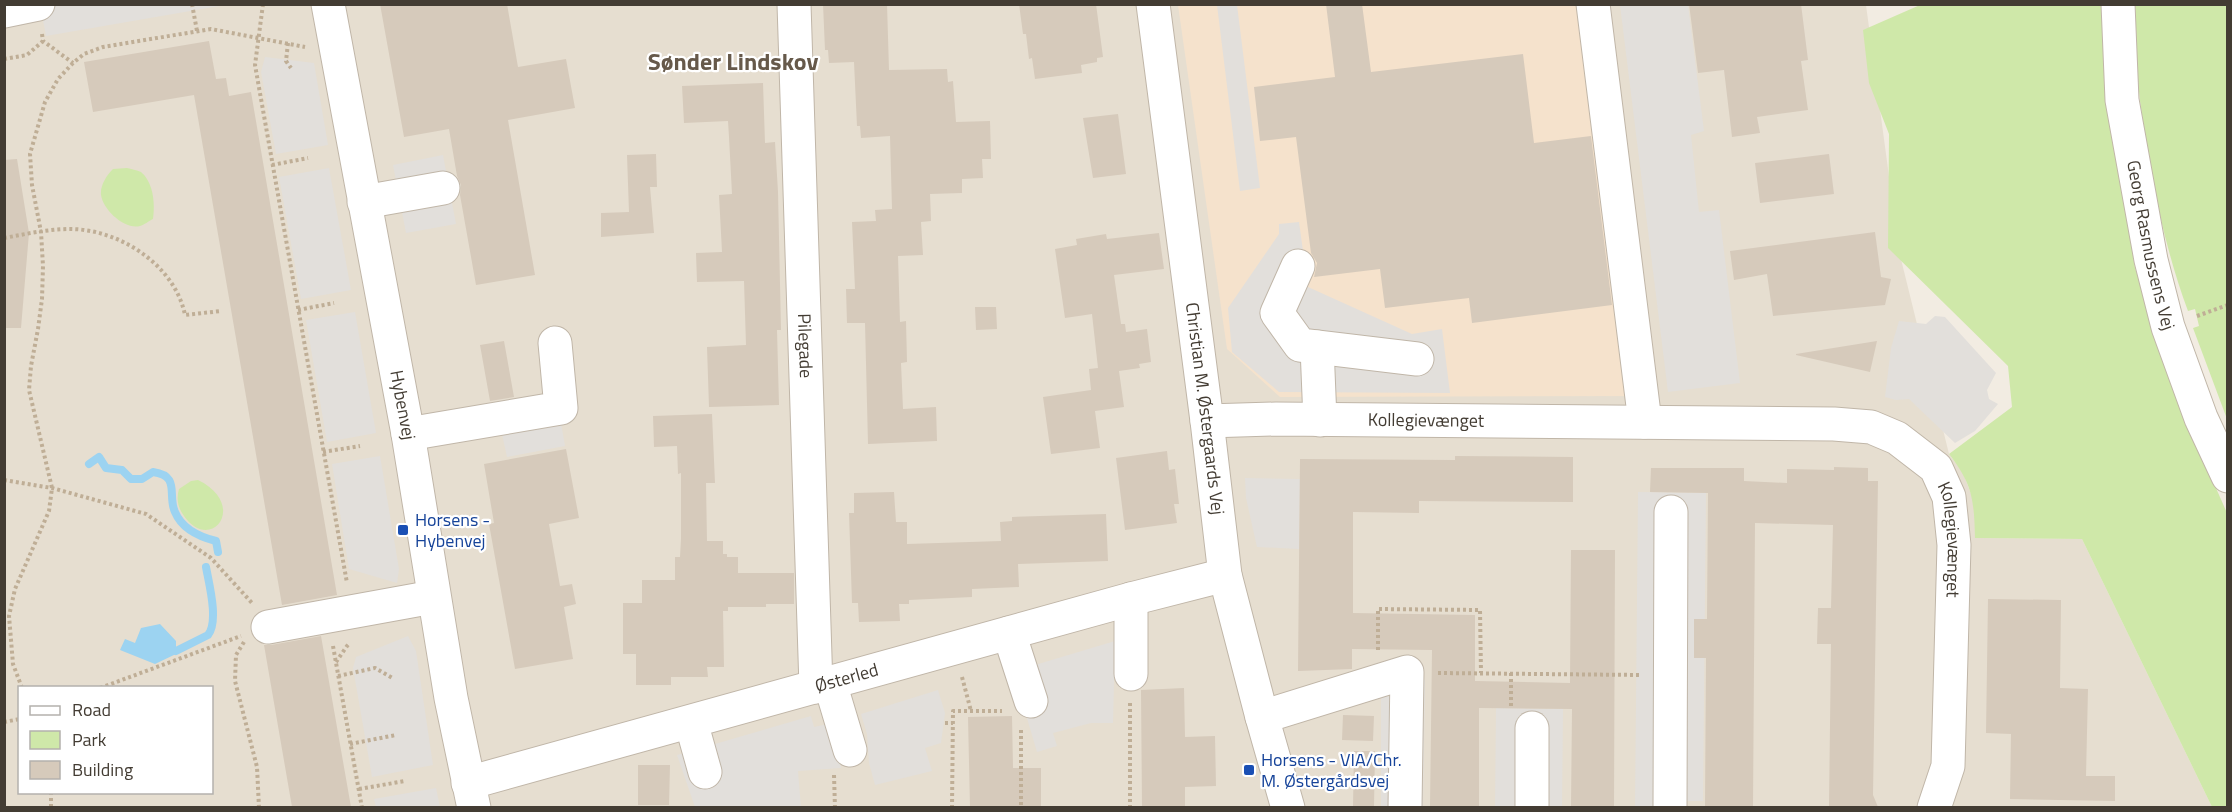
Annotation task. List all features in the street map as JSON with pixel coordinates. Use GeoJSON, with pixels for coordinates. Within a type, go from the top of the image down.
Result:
{"type":"FeatureCollection","features":[{"type":"Feature","properties":{"kind":"street","name":"Hybenvej"},"geometry":{"type":"LineString","coordinates":[[328,4],[363,202],[408,434],[434,597],[471,795]]}},
{"type":"Feature","properties":{"kind":"street","name":"Pilegade"},"geometry":{"type":"LineString","coordinates":[[794,4],[823,685],[842,761]]}},
{"type":"Feature","properties":{"kind":"street","name":"Christian M. Østergaards Vej"},"geometry":{"type":"LineString","coordinates":[[1153,4],[1225,575],[1288,807]]}},
{"type":"Feature","properties":{"kind":"street"},"geometry":{"type":"LineString","coordinates":[[1593,4],[1645,422]]}},
{"type":"Feature","properties":{"kind":"street","name":"Georg Rasmussens Vej"},"geometry":{"type":"LineString","coordinates":[[2118,4],[2122,100],[2151,260],[2168,327],[2201,418],[2228,476]]}},
{"type":"Feature","properties":{"kind":"street"},"geometry":{"type":"LineString","coordinates":[[4,11],[37,5]]}},
{"type":"Feature","properties":{"kind":"street"},"geometry":{"type":"LineString","coordinates":[[363,202],[443,188]]}},
{"type":"Feature","properties":{"kind":"street"},"geometry":{"type":"LineString","coordinates":[[1298,266],[1277,313],[1300,345],[1417,359]]}},
{"type":"Feature","properties":{"kind":"street"},"geometry":{"type":"LineString","coordinates":[[408,434],[561,408],[555,343]]}},
{"type":"Feature","properties":{"kind":"street"},"geometry":{"type":"LineString","coordinates":[[1317,347],[1320,420]]}},
{"type":"Feature","properties":{"kind":"street","name":"Kollegievænget"},"geometry":{"type":"LineString","coordinates":[[1207,421],[1834,424],[1871,427],[1897,438],[1936,468],[1949,497],[1954,545],[1948,766],[1934,807]]}},
{"type":"Feature","properties":{"kind":"street"},"geometry":{"type":"LineString","coordinates":[[1670,807],[1671,512]]}},
{"type":"Feature","properties":{"kind":"street","name":"Østerled"},"geometry":{"type":"LineString","coordinates":[[471,795],[691,722],[1131,599],[1225,575]]}},
{"type":"Feature","properties":{"kind":"street"},"geometry":{"type":"LineString","coordinates":[[268,627],[434,597]]}},
{"type":"Feature","properties":{"kind":"street"},"geometry":{"type":"LineString","coordinates":[[1131,599],[1131,674]]}},
{"type":"Feature","properties":{"kind":"street"},"geometry":{"type":"LineString","coordinates":[[1009,633],[1021,711]]}},
{"type":"Feature","properties":{"kind":"street"},"geometry":{"type":"LineString","coordinates":[[1262,717],[1392,677],[1405,807]]}},
{"type":"Feature","properties":{"kind":"street"},"geometry":{"type":"LineString","coordinates":[[691,722],[705,772]]}},
{"type":"Feature","properties":{"kind":"street"},"geometry":{"type":"LineString","coordinates":[[1532,728],[1532,807]]}},
{"type":"Feature","properties":{"kind":"path"},"geometry":{"type":"LineString","coordinates":[[192,4],[197,31]]}},
{"type":"Feature","properties":{"kind":"path"},"geometry":{"type":"LineString","coordinates":[[263,4],[255,65],[352,612]]}},
{"type":"Feature","properties":{"kind":"path"},"geometry":{"type":"LineString","coordinates":[[37,5],[43,42],[73,63]]}},
{"type":"Feature","properties":{"kind":"path"},"geometry":{"type":"LineString","coordinates":[[22,686],[13,664],[9,616],[15,589],[49,511],[52,488],[29,390],[42,299],[41,232],[32,185],[30,154],[45,102],[58,79],[73,63],[84,54],[103,46],[211,29],[314,48],[335,46]]}},
{"type":"Feature","properties":{"kind":"path"},"geometry":{"type":"LineString","coordinates":[[4,59],[27,55],[43,42]]}},
{"type":"Feature","properties":{"kind":"path"},"geometry":{"type":"LineString","coordinates":[[288,43],[286,61],[291,68]]}},
{"type":"Feature","properties":{"kind":"path"},"geometry":{"type":"LineString","coordinates":[[272,165],[308,158]]}},
{"type":"Feature","properties":{"kind":"path"},"geometry":{"type":"LineString","coordinates":[[4,238],[70,229],[105,233],[133,247],[158,267],[174,288],[183,306],[184,315],[222,311]]}},
{"type":"Feature","properties":{"kind":"path"},"geometry":{"type":"LineString","coordinates":[[298,310],[334,303]]}},
{"type":"Feature","properties":{"kind":"path"},"geometry":{"type":"LineString","coordinates":[[323,452],[360,446]]}},
{"type":"Feature","properties":{"kind":"path"},"geometry":{"type":"LineString","coordinates":[[4,480],[52,488],[146,514],[211,558],[240,587],[260,612],[268,627]]}},
{"type":"Feature","properties":{"kind":"path"},"geometry":{"type":"LineString","coordinates":[[1481,673],[1480,610],[1378,609],[1392,677],[1481,673],[1670,675]]}},
{"type":"Feature","properties":{"kind":"path"},"geometry":{"type":"LineString","coordinates":[[103,686],[249,634],[236,655],[235,681],[257,767],[259,807]]}},
{"type":"Feature","properties":{"kind":"path"},"geometry":{"type":"LineString","coordinates":[[332,644],[362,807]]}},
{"type":"Feature","properties":{"kind":"path"},"geometry":{"type":"LineString","coordinates":[[338,676],[375,668],[394,679]]}},
{"type":"Feature","properties":{"kind":"path"},"geometry":{"type":"LineString","coordinates":[[1130,807],[1131,674]]}},
{"type":"Feature","properties":{"kind":"path"},"geometry":{"type":"LineString","coordinates":[[952,807],[953,711],[1021,711],[1022,807]]}},
{"type":"Feature","properties":{"kind":"path"},"geometry":{"type":"LineString","coordinates":[[945,723],[953,723]]}},
{"type":"Feature","properties":{"kind":"path"},"geometry":{"type":"LineString","coordinates":[[351,744],[396,735]]}},
{"type":"Feature","properties":{"kind":"path"},"geometry":{"type":"LineString","coordinates":[[835,807],[842,761]]}},
{"type":"Feature","properties":{"kind":"path"},"geometry":{"type":"LineString","coordinates":[[359,789],[405,781]]}},
{"type":"Feature","properties":{"kind":"shaded area"},"geometry":{"type":"Polygon","coordinates":[[[5,4],[1866,5],[1899,251],[1949,454],[1963,473],[1975,504],[1975,538],[2082,539],[2212,807],[5,808],[5,4]]]}},
{"type":"Feature","properties":{"kind":"shaded area"},"geometry":{"type":"Polygon","coordinates":[[[40,4],[225,5],[46,36],[40,4]]]}},
{"type":"Feature","properties":{"kind":"shaded area"},"geometry":{"type":"Polygon","coordinates":[[[1178,5],[1606,5],[1655,396],[1280,397],[1227,349],[1178,5]]]}},
{"type":"Feature","properties":{"kind":"shaded area"},"geometry":{"type":"Polygon","coordinates":[[[1217,5],[1237,5],[1260,188],[1240,191],[1217,5]]]}},
{"type":"Feature","properties":{"kind":"shaded area"},"geometry":{"type":"Polygon","coordinates":[[[1620,5],[1688,5],[1704,131],[1691,135],[1699,212],[1719,210],[1740,383],[1668,392],[1620,5]]]}},
{"type":"Feature","properties":{"kind":"shaded area"},"geometry":{"type":"Polygon","coordinates":[[[265,57],[314,63],[328,145],[276,154],[261,72],[265,57]]]}},
{"type":"Feature","properties":{"kind":"shaded area"},"geometry":{"type":"Polygon","coordinates":[[[443,155],[456,224],[406,233],[393,165],[443,155]]]}},
{"type":"Feature","properties":{"kind":"shaded area"},"geometry":{"type":"Polygon","coordinates":[[[329,168],[351,290],[301,299],[279,177],[329,168]]]}},
{"type":"Feature","properties":{"kind":"shaded area"},"geometry":{"type":"Polygon","coordinates":[[[1299,222],[1308,287],[1412,334],[1442,329],[1450,393],[1279,392],[1232,352],[1228,308],[1279,234],[1279,224],[1299,222]]]}},
{"type":"Feature","properties":{"kind":"shaded area"},"geometry":{"type":"Polygon","coordinates":[[[355,312],[376,433],[327,442],[306,320],[355,312]]]}},
{"type":"Feature","properties":{"kind":"shaded area"},"geometry":{"type":"Polygon","coordinates":[[[1935,316],[1945,317],[1996,373],[1987,390],[1989,399],[1998,404],[1975,431],[1955,443],[1909,399],[1896,400],[1885,397],[1891,348],[1899,321],[1926,324],[1935,316]]]}},
{"type":"Feature","properties":{"kind":"shaded area"},"geometry":{"type":"Polygon","coordinates":[[[561,423],[565,446],[507,457],[502,434],[561,423]]]}},
{"type":"Feature","properties":{"kind":"shaded area"},"geometry":{"type":"Polygon","coordinates":[[[380,456],[399,569],[397,583],[349,569],[332,464],[380,456]]]}},
{"type":"Feature","properties":{"kind":"shaded area"},"geometry":{"type":"Polygon","coordinates":[[[1245,478],[1300,479],[1299,549],[1257,547],[1246,498],[1245,478]]]}},
{"type":"Feature","properties":{"kind":"shaded area"},"geometry":{"type":"Polygon","coordinates":[[[1638,492],[1706,493],[1703,801],[1681,801],[1681,807],[1635,808],[1638,492]]]}},
{"type":"Feature","properties":{"kind":"shaded area"},"geometry":{"type":"Polygon","coordinates":[[[408,636],[416,651],[433,765],[372,777],[353,668],[356,657],[408,636]]]}},
{"type":"Feature","properties":{"kind":"shaded area"},"geometry":{"type":"Polygon","coordinates":[[[1115,641],[1113,723],[1091,723],[1053,733],[1057,746],[1037,752],[1018,688],[1035,665],[1115,641]]]}},
{"type":"Feature","properties":{"kind":"shaded area"},"geometry":{"type":"Polygon","coordinates":[[[1425,680],[1423,807],[1381,808],[1381,697],[1425,680]]]}},
{"type":"Feature","properties":{"kind":"shaded area"},"geometry":{"type":"Polygon","coordinates":[[[938,690],[945,713],[941,743],[925,748],[932,771],[875,785],[869,763],[867,734],[861,714],[938,690]]]}},
{"type":"Feature","properties":{"kind":"shaded area"},"geometry":{"type":"Polygon","coordinates":[[[1496,708],[1563,709],[1562,807],[1495,808],[1496,708]]]}},
{"type":"Feature","properties":{"kind":"shaded area"},"geometry":{"type":"Polygon","coordinates":[[[811,716],[814,727],[832,723],[841,768],[798,771],[801,807],[695,807],[677,755],[811,716]]]}},
{"type":"Feature","properties":{"kind":"shaded area"},"geometry":{"type":"Polygon","coordinates":[[[436,788],[440,807],[376,807],[374,799],[436,788]]]}},
{"type":"Feature","properties":{"kind":"green space"},"geometry":{"type":"Polygon","coordinates":[[[1920,5],[2105,5],[2110,105],[2135,268],[2189,427],[2227,513],[2227,807],[2212,807],[2082,539],[1975,538],[1971,493],[1963,475],[1949,454],[2012,407],[2008,366],[1888,248],[1889,134],[1869,83],[1863,30],[1920,5]]]}},
{"type":"Feature","properties":{"kind":"green space"},"geometry":{"type":"Polygon","coordinates":[[[2135,5],[2227,5],[2227,419],[2193,328],[2199,326],[2195,309],[2188,311],[2179,286],[2158,208],[2140,101],[2135,5]]]}},
{"type":"Feature","properties":{"kind":"green space"},"geometry":{"type":"Polygon","coordinates":[[[127,168],[141,172],[149,182],[153,194],[153,219],[140,226],[128,225],[116,218],[106,207],[101,195],[106,177],[113,169],[127,168]]]}},
{"type":"Feature","properties":{"kind":"green space"},"geometry":{"type":"Polygon","coordinates":[[[198,480],[213,490],[221,502],[223,512],[220,522],[214,528],[205,530],[194,526],[179,507],[179,489],[191,481],[198,480]]]}},
{"type":"Feature","properties":{"kind":"water"},"geometry":{"type":"Polygon","coordinates":[[[160,624],[176,641],[176,654],[155,664],[120,650],[125,639],[135,643],[141,628],[160,624]]]}},
{"type":"Feature","properties":{"kind":"building"},"geometry":{"type":"Polygon","coordinates":[[[380,4],[507,4],[518,67],[566,59],[575,108],[508,120],[535,275],[476,285],[460,195],[461,185],[457,176],[449,129],[404,137],[380,4]]]}},
{"type":"Feature","properties":{"kind":"building"},"geometry":{"type":"Polygon","coordinates":[[[823,4],[887,4],[889,70],[947,69],[948,82],[953,81],[956,122],[990,121],[991,159],[982,159],[983,178],[962,179],[962,193],[930,194],[931,221],[921,222],[923,255],[898,256],[900,322],[906,321],[907,362],[901,363],[903,409],[936,407],[937,441],[868,444],[865,323],[847,323],[846,289],[855,289],[852,222],[876,221],[875,210],[892,209],[890,136],[861,138],[860,126],[857,126],[854,62],[829,63],[828,50],[825,50],[823,4]]]}},
{"type":"Feature","properties":{"kind":"building"},"geometry":{"type":"Polygon","coordinates":[[[1019,4],[1096,4],[1103,57],[1097,58],[1097,62],[1081,65],[1082,73],[1035,79],[1032,58],[1029,59],[1026,34],[1023,34],[1019,4]]]}},
{"type":"Feature","properties":{"kind":"building"},"geometry":{"type":"Polygon","coordinates":[[[1326,4],[1362,4],[1371,72],[1523,54],[1534,143],[1591,136],[1612,305],[1472,323],[1469,298],[1385,308],[1380,269],[1314,277],[1317,263],[1311,253],[1296,137],[1260,141],[1254,87],[1335,77],[1326,4]]]}},
{"type":"Feature","properties":{"kind":"building"},"geometry":{"type":"Polygon","coordinates":[[[1689,4],[1801,4],[1808,60],[1801,61],[1808,110],[1757,117],[1760,133],[1732,137],[1724,70],[1698,73],[1689,4]]]}},
{"type":"Feature","properties":{"kind":"building"},"geometry":{"type":"Polygon","coordinates":[[[209,41],[216,79],[226,78],[229,96],[251,92],[337,595],[282,605],[194,95],[93,112],[84,62],[209,41]]]}},
{"type":"Feature","properties":{"kind":"building"},"geometry":{"type":"Polygon","coordinates":[[[763,83],[765,143],[775,142],[778,192],[781,330],[777,330],[779,405],[709,407],[707,347],[746,345],[744,281],[697,282],[696,253],[722,252],[719,195],[732,194],[728,121],[684,123],[682,86],[763,83]]]}},
{"type":"Feature","properties":{"kind":"building"},"geometry":{"type":"Polygon","coordinates":[[[1118,114],[1126,174],[1093,178],[1083,118],[1118,114]]]}},
{"type":"Feature","properties":{"kind":"building"},"geometry":{"type":"Polygon","coordinates":[[[656,154],[657,187],[650,187],[654,233],[601,237],[601,213],[629,212],[627,155],[656,154]]]}},
{"type":"Feature","properties":{"kind":"building"},"geometry":{"type":"Polygon","coordinates":[[[1829,154],[1834,194],[1760,203],[1755,163],[1829,154]]]}},
{"type":"Feature","properties":{"kind":"building"},"geometry":{"type":"Polygon","coordinates":[[[17,159],[29,233],[21,328],[4,328],[4,160],[17,159]]]}},
{"type":"Feature","properties":{"kind":"building"},"geometry":{"type":"Polygon","coordinates":[[[1875,232],[1881,277],[1891,279],[1885,305],[1773,316],[1767,274],[1734,280],[1730,251],[1875,232]]]}},
{"type":"Feature","properties":{"kind":"building"},"geometry":{"type":"Polygon","coordinates":[[[1159,233],[1164,269],[1114,275],[1121,324],[1125,324],[1126,332],[1147,329],[1151,362],[1139,364],[1140,368],[1119,371],[1124,407],[1095,411],[1100,448],[1051,454],[1043,397],[1091,390],[1089,369],[1098,368],[1092,314],[1065,318],[1055,249],[1077,245],[1076,239],[1106,234],[1107,239],[1159,233]]]}},
{"type":"Feature","properties":{"kind":"building"},"geometry":{"type":"Polygon","coordinates":[[[975,307],[996,307],[997,329],[976,330],[975,307]]]}},
{"type":"Feature","properties":{"kind":"building"},"geometry":{"type":"Polygon","coordinates":[[[504,341],[514,397],[490,401],[480,345],[504,341]]]}},
{"type":"Feature","properties":{"kind":"building"},"geometry":{"type":"Polygon","coordinates":[[[1877,341],[1870,372],[1796,355],[1796,354],[1877,341]]]}},
{"type":"Feature","properties":{"kind":"building"},"geometry":{"type":"Polygon","coordinates":[[[712,414],[715,483],[706,483],[707,541],[723,541],[723,554],[727,554],[727,557],[738,557],[738,573],[794,573],[794,604],[728,607],[728,611],[723,611],[724,667],[707,667],[708,677],[671,677],[671,685],[636,685],[636,654],[623,654],[623,603],[642,603],[642,580],[675,580],[675,557],[680,557],[681,473],[678,474],[677,446],[654,447],[653,416],[712,414]]]}},
{"type":"Feature","properties":{"kind":"building"},"geometry":{"type":"Polygon","coordinates":[[[566,449],[579,518],[549,524],[560,586],[572,584],[576,604],[564,607],[573,659],[515,669],[489,524],[494,523],[484,464],[566,449]]]}},
{"type":"Feature","properties":{"kind":"building"},"geometry":{"type":"Polygon","coordinates":[[[1167,451],[1169,470],[1175,469],[1179,504],[1174,504],[1177,523],[1125,530],[1116,458],[1167,451]]]}},
{"type":"Feature","properties":{"kind":"building"},"geometry":{"type":"Polygon","coordinates":[[[1455,456],[1573,457],[1573,502],[1419,501],[1419,513],[1353,512],[1353,613],[1475,615],[1475,681],[1570,683],[1571,550],[1615,550],[1614,807],[1571,807],[1572,709],[1479,708],[1479,807],[1430,807],[1432,650],[1352,649],[1352,669],[1298,671],[1300,459],[1455,460],[1455,456]]]}},
{"type":"Feature","properties":{"kind":"building"},"geometry":{"type":"Polygon","coordinates":[[[1834,467],[1868,468],[1868,481],[1878,481],[1873,795],[1878,807],[1829,807],[1831,644],[1817,644],[1818,608],[1831,608],[1833,525],[1755,523],[1753,807],[1705,807],[1706,658],[1694,658],[1694,619],[1707,619],[1708,493],[1650,492],[1651,468],[1744,468],[1744,481],[1787,483],[1787,469],[1834,470],[1834,467]]]}},
{"type":"Feature","properties":{"kind":"building"},"geometry":{"type":"Polygon","coordinates":[[[894,492],[896,522],[907,522],[907,544],[1001,541],[1000,522],[1012,521],[1012,517],[1106,514],[1108,561],[1018,564],[1019,587],[972,589],[972,597],[909,600],[909,604],[899,604],[900,621],[859,622],[858,603],[852,603],[849,513],[854,513],[854,493],[894,492]]]}},
{"type":"Feature","properties":{"kind":"building"},"geometry":{"type":"Polygon","coordinates":[[[1988,599],[2061,600],[2060,688],[2088,689],[2086,776],[2115,776],[2115,801],[2010,799],[2011,734],[1986,733],[1988,599]]]}},
{"type":"Feature","properties":{"kind":"building"},"geometry":{"type":"Polygon","coordinates":[[[321,636],[351,807],[292,807],[264,645],[321,636]]]}},
{"type":"Feature","properties":{"kind":"building"},"geometry":{"type":"Polygon","coordinates":[[[1184,688],[1185,737],[1215,736],[1216,786],[1185,787],[1185,807],[1142,807],[1141,690],[1184,688]]]}},
{"type":"Feature","properties":{"kind":"building"},"geometry":{"type":"Polygon","coordinates":[[[1343,715],[1374,716],[1373,741],[1342,740],[1343,715]]]}},
{"type":"Feature","properties":{"kind":"building"},"geometry":{"type":"Polygon","coordinates":[[[1012,716],[1013,768],[1041,768],[1041,807],[970,807],[968,717],[1012,716]]]}},
{"type":"Feature","properties":{"kind":"building"},"geometry":{"type":"Polygon","coordinates":[[[1354,751],[1375,751],[1374,807],[1353,807],[1354,751]]]}},
{"type":"Feature","properties":{"kind":"building"},"geometry":{"type":"Polygon","coordinates":[[[638,765],[670,765],[669,805],[638,805],[638,765]]]}},
{"type":"Feature","properties":{"kind":"waterway"},"geometry":{"type":"LineString","coordinates":[[89,464],[99,457],[106,468],[122,470],[131,479],[142,479],[153,472],[162,474],[172,487],[173,506],[178,518],[192,531],[216,541],[218,552]]}},
{"type":"Feature","properties":{"kind":"waterway"},"geometry":{"type":"LineString","coordinates":[[176,651],[208,635],[211,629],[213,612],[206,567]]}},
{"type":"Feature","properties":{"kind":"place","name":"Horsens - Hybenvej"},"geometry":{"type":"Point","coordinates":[403,530]}},
{"type":"Feature","properties":{"kind":"place","name":"Horsens - VIA/Chr. M. Østergårdsvej"},"geometry":{"type":"Point","coordinates":[1249,770]}},
{"type":"Feature","properties":{"kind":"district","name":"Sønder Lindskov"},"geometry":{"type":"Point","coordinates":[733,62]}}]}
